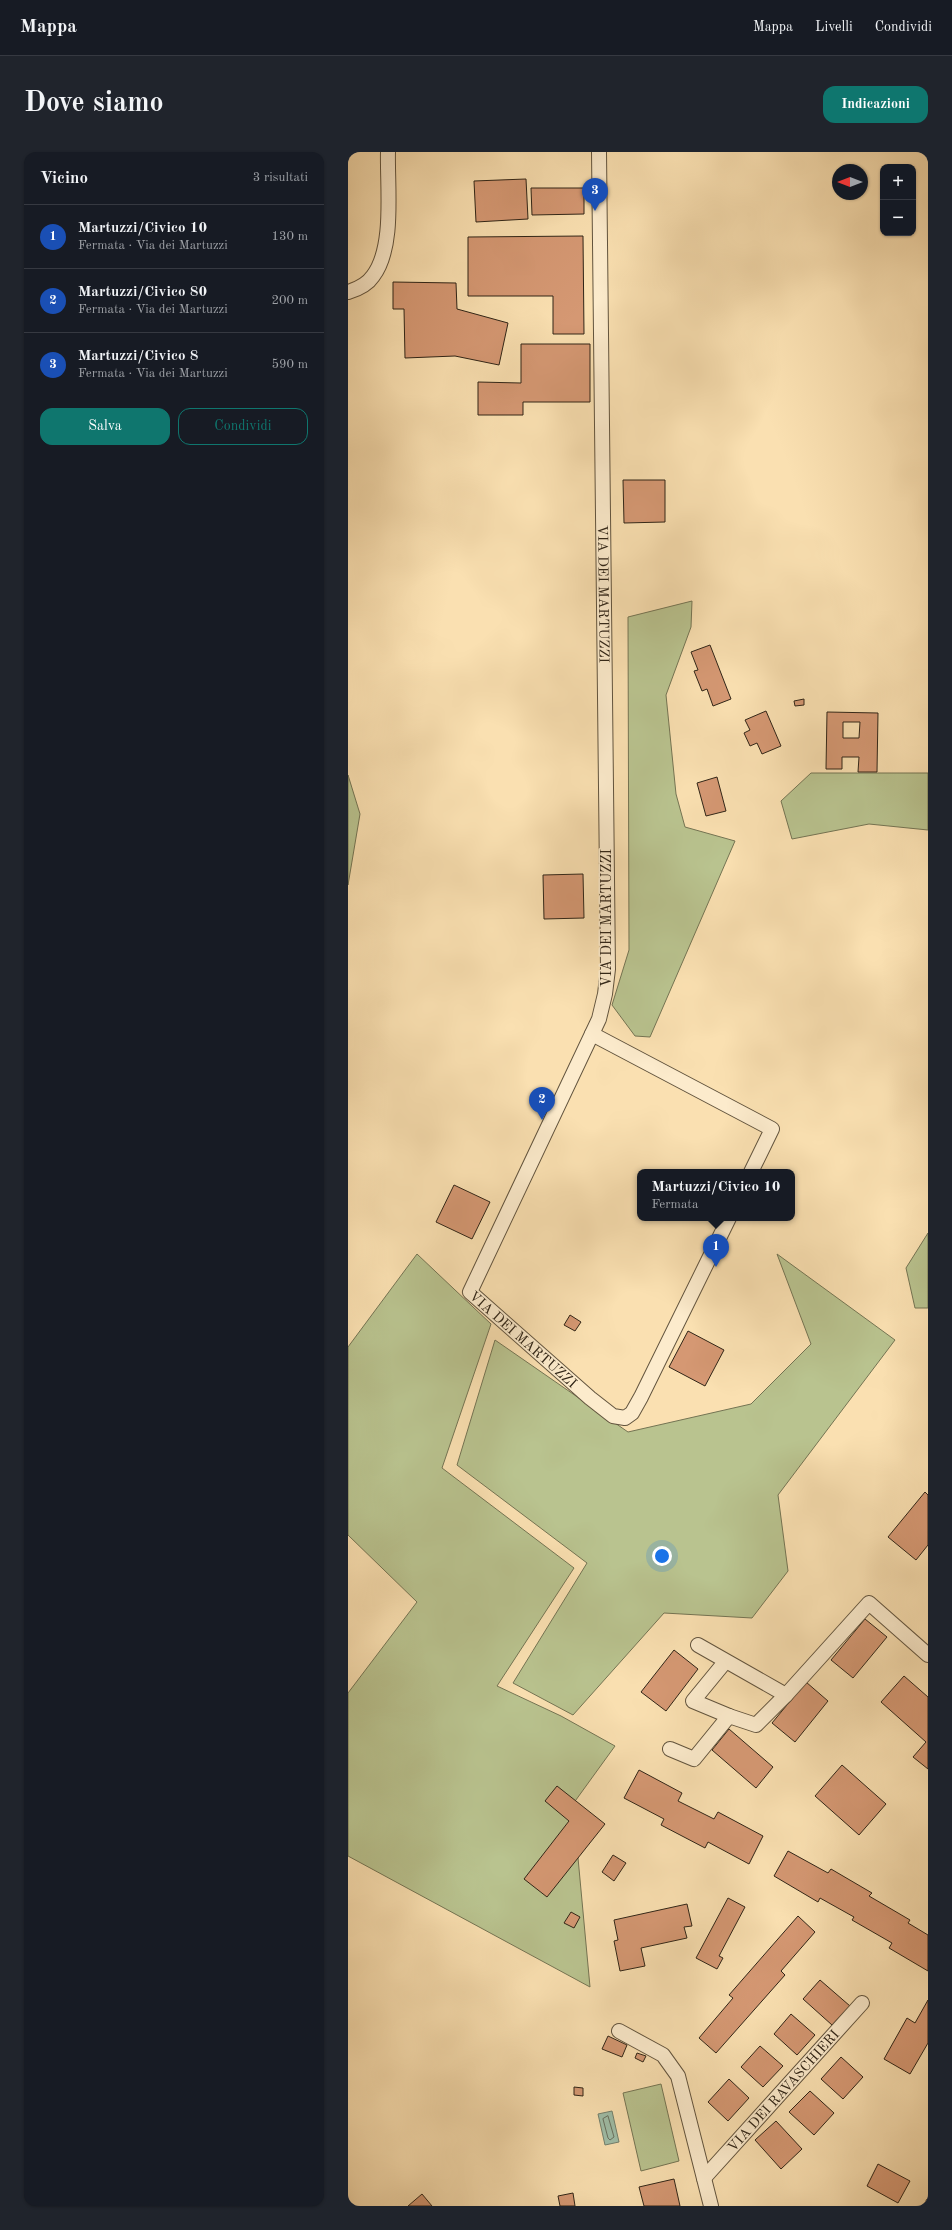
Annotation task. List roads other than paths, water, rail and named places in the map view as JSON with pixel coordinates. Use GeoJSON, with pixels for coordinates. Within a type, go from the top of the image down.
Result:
{"type":"FeatureCollection","features":[{"type":"Feature","properties":{"kind":"street"},"geometry":{"type":"LineString","coordinates":[[348,292],[366,284],[373,277],[381,260],[387,229],[388,152]]}},
{"type":"Feature","properties":{"kind":"street","name":"VIA DEI MARTUZZI"},"geometry":{"type":"LineString","coordinates":[[599,152],[608,968],[606,994],[599,1018],[592,1034],[470,1292],[590,1398],[613,1416],[625,1418],[632,1413],[641,1398],[728,1221]]}},
{"type":"Feature","properties":{"kind":"street"},"geometry":{"type":"LineString","coordinates":[[592,1034],[772,1129],[752,1169]]}},
{"type":"Feature","properties":{"kind":"street"},"geometry":{"type":"LineString","coordinates":[[725,1662],[693,1701],[729,1716],[756,1724],[786,1695],[869,1603],[928,1655]]}},
{"type":"Feature","properties":{"kind":"street"},"geometry":{"type":"LineString","coordinates":[[698,1645],[725,1662],[786,1695]]}},
{"type":"Feature","properties":{"kind":"street"},"geometry":{"type":"LineString","coordinates":[[670,1749],[694,1759],[729,1716]]}},
{"type":"Feature","properties":{"kind":"street","name":"VIA DEI RAVASCHIERI"},"geometry":{"type":"LineString","coordinates":[[704,2178],[862,2003]]}},
{"type":"Feature","properties":{"kind":"street"},"geometry":{"type":"LineString","coordinates":[[619,2031],[662,2055],[675,2070],[683,2090],[711,2206]]}},
{"type":"Feature","properties":{"kind":"water"},"geometry":{"type":"Polygon","coordinates":[[[612,2111],[619,2142],[605,2145],[598,2114],[612,2111]]]}},
{"type":"Feature","properties":{"kind":"place","name":"Martuzzi/Civico 8"},"geometry":{"type":"Point","coordinates":[595,211]}},
{"type":"Feature","properties":{"kind":"place","name":"Martuzzi/Civico 80"},"geometry":{"type":"Point","coordinates":[542,1120]}},
{"type":"Feature","properties":{"kind":"place","name":"Martuzzi/Civico 10"},"geometry":{"type":"Point","coordinates":[716,1267]}}]}
